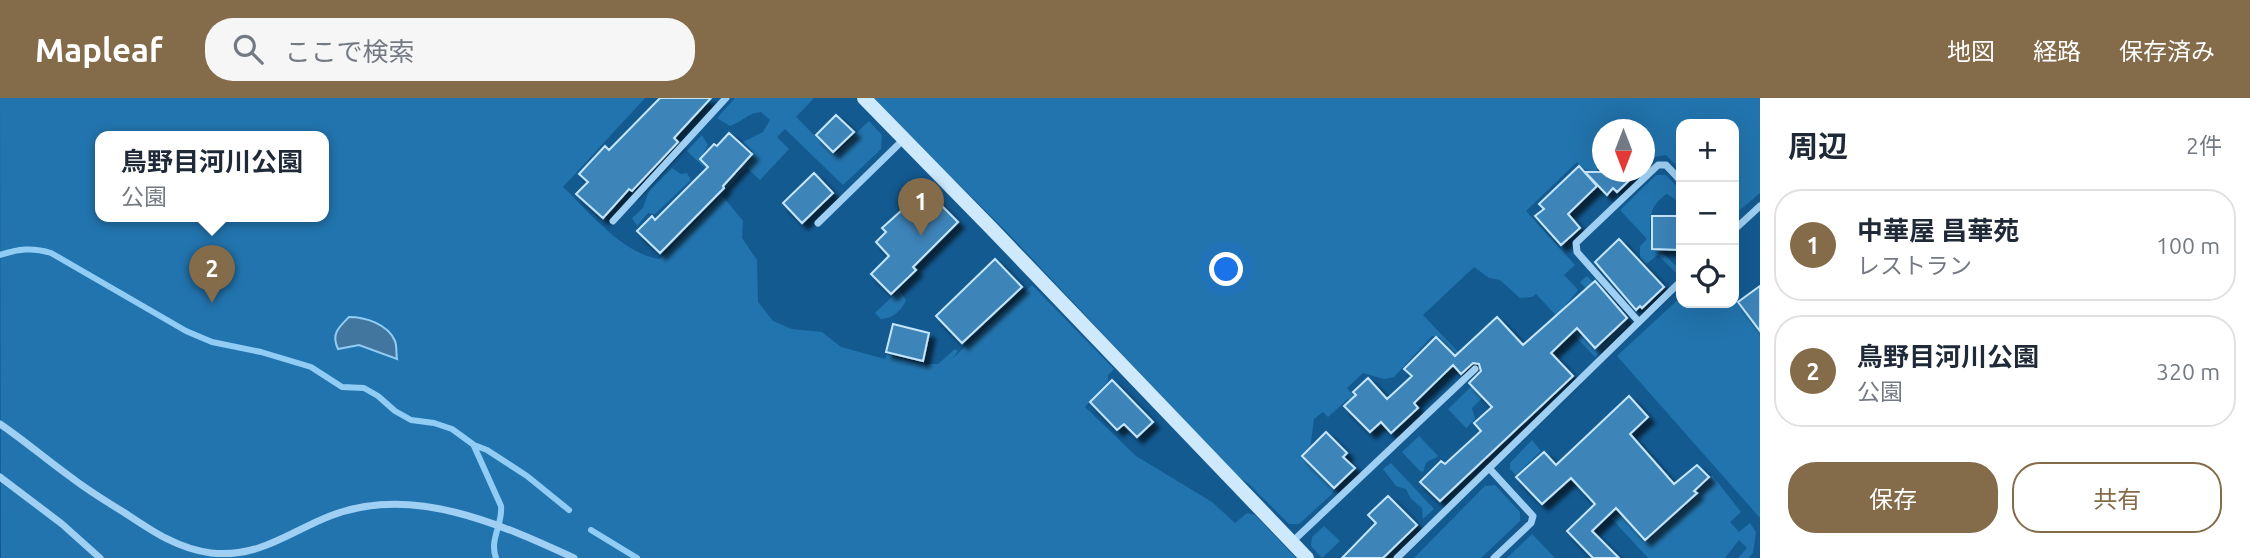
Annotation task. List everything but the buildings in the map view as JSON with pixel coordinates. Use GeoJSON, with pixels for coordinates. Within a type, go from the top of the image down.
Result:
{"type":"FeatureCollection","features":[{"type":"Feature","properties":{"kind":"street"},"geometry":{"type":"LineString","coordinates":[[613,221],[726,98]]}},
{"type":"Feature","properties":{"kind":"street"},"geometry":{"type":"LineString","coordinates":[[864,98],[1307,558]]}},
{"type":"Feature","properties":{"kind":"street"},"geometry":{"type":"LineString","coordinates":[[818,223],[904,138]]}},
{"type":"Feature","properties":{"kind":"street"},"geometry":{"type":"LineString","coordinates":[[1639,322],[1577,252],[1576,243],[1658,165],[1666,165],[1676,176]]}},
{"type":"Feature","properties":{"kind":"street"},"geometry":{"type":"LineString","coordinates":[[1739,225],[1760,206]]}},
{"type":"Feature","properties":{"kind":"street"},"geometry":{"type":"LineString","coordinates":[[1397,558],[1676,286]]}},
{"type":"Feature","properties":{"kind":"street"},"geometry":{"type":"LineString","coordinates":[[1292,542],[1475,369]]}},
{"type":"Feature","properties":{"kind":"street"},"geometry":{"type":"LineString","coordinates":[[0,424],[73,480],[149,529],[178,545],[212,554],[244,552],[275,544],[330,516],[359,508],[399,505],[436,508],[481,519],[574,558]]}},
{"type":"Feature","properties":{"kind":"street"},"geometry":{"type":"LineString","coordinates":[[1489,468],[1533,516],[1531,523],[1494,558]]}},
{"type":"Feature","properties":{"kind":"street"},"geometry":{"type":"LineString","coordinates":[[0,477],[62,524],[100,558]]}},
{"type":"Feature","properties":{"kind":"shaded area"},"geometry":{"type":"Polygon","coordinates":[[[0,98],[645,98],[563,187],[620,241],[660,259],[722,195],[743,221],[742,238],[757,260],[758,302],[773,321],[792,329],[822,332],[841,347],[885,359],[887,355],[922,364],[938,364],[955,349],[958,351],[953,358],[1032,285],[1114,369],[1108,375],[1108,381],[1085,407],[1136,456],[1212,502],[1235,523],[1247,513],[1255,515],[1296,558],[1,558],[0,98]]]}},
{"type":"Feature","properties":{"kind":"shaded area"},"geometry":{"type":"Polygon","coordinates":[[[735,98],[814,98],[796,117],[834,155],[869,121],[882,135],[881,149],[843,185],[785,129],[777,137],[789,149],[760,180],[747,168],[727,189],[687,151],[702,135],[708,145],[700,159],[726,183],[752,157],[752,151],[743,142],[763,132],[770,120],[761,112],[730,126],[717,118],[735,98]]]}},
{"type":"Feature","properties":{"kind":"shaded area"},"geometry":{"type":"Polygon","coordinates":[[[872,98],[1760,98],[1760,193],[1739,211],[1739,119],[1676,119],[1676,165],[1666,155],[1655,157],[1655,119],[1592,119],[1592,175],[1577,162],[1526,211],[1575,265],[1564,275],[1578,290],[1561,311],[1593,347],[1604,342],[1615,331],[1619,324],[1580,282],[1587,276],[1627,318],[1626,327],[1595,357],[1536,294],[1520,298],[1500,280],[1489,278],[1474,267],[1423,315],[1462,356],[1458,358],[1439,337],[1432,336],[1394,377],[1384,379],[1363,373],[1347,388],[1377,422],[1373,423],[1348,399],[1328,417],[1323,412],[1314,419],[1309,456],[1334,489],[1332,494],[1299,524],[1289,524],[1249,484],[1235,474],[1007,232],[872,98]]]}},
{"type":"Feature","properties":{"kind":"shaded area"},"geometry":{"type":"Polygon","coordinates":[[[672,168],[681,174],[687,173],[691,180],[655,214],[648,213],[637,226],[632,218],[643,208],[649,191],[672,168]]]}},
{"type":"Feature","properties":{"kind":"shaded area"},"geometry":{"type":"Polygon","coordinates":[[[1666,175],[1676,186],[1676,200],[1667,194],[1653,209],[1650,240],[1676,266],[1676,273],[1658,255],[1646,264],[1640,258],[1640,246],[1647,239],[1620,210],[1649,182],[1655,182],[1655,176],[1666,175]]]}},
{"type":"Feature","properties":{"kind":"shaded area"},"geometry":{"type":"Polygon","coordinates":[[[899,290],[906,300],[904,304],[893,315],[881,319],[875,313],[899,290]]]}},
{"type":"Feature","properties":{"kind":"shaded area"},"geometry":{"type":"Polygon","coordinates":[[[1676,302],[1676,308],[1739,308],[1739,305],[1755,325],[1760,322],[1760,518],[1617,356],[1676,302]]]}},
{"type":"Feature","properties":{"kind":"shaded area"},"geometry":{"type":"Polygon","coordinates":[[[349,317],[369,320],[387,330],[395,341],[397,359],[359,345],[338,349],[335,339],[337,331],[349,317]]]}},
{"type":"Feature","properties":{"kind":"shaded area"},"geometry":{"type":"Polygon","coordinates":[[[1472,386],[1483,397],[1472,408],[1475,419],[1466,428],[1448,409],[1472,386]]]}},
{"type":"Feature","properties":{"kind":"shaded area"},"geometry":{"type":"Polygon","coordinates":[[[1419,436],[1438,456],[1427,463],[1421,472],[1402,452],[1419,436]]]}},
{"type":"Feature","properties":{"kind":"shaded area"},"geometry":{"type":"Polygon","coordinates":[[[1532,440],[1541,451],[1516,475],[1510,469],[1510,463],[1532,440]]]}},
{"type":"Feature","properties":{"kind":"shaded area"},"geometry":{"type":"Polygon","coordinates":[[[1391,463],[1434,509],[1423,519],[1422,508],[1411,499],[1406,489],[1396,486],[1383,469],[1391,463]]]}},
{"type":"Feature","properties":{"kind":"shaded area"},"geometry":{"type":"Polygon","coordinates":[[[1712,475],[1741,512],[1730,522],[1739,532],[1750,523],[1756,532],[1753,553],[1748,558],[1738,558],[1747,548],[1739,540],[1725,558],[1648,558],[1612,519],[1633,501],[1626,519],[1645,542],[1697,496],[1695,491],[1712,475]]]}},
{"type":"Feature","properties":{"kind":"shaded area"},"geometry":{"type":"Polygon","coordinates":[[[1495,485],[1520,512],[1520,521],[1481,558],[1414,558],[1485,486],[1495,485]]]}},
{"type":"Feature","properties":{"kind":"shaded area"},"geometry":{"type":"Polygon","coordinates":[[[1324,526],[1340,541],[1322,558],[1311,546],[1312,537],[1324,526]]]}},
{"type":"Feature","properties":{"kind":"shaded area"},"geometry":{"type":"Polygon","coordinates":[[[1532,534],[1555,558],[1507,558],[1532,534]]]}},
{"type":"Feature","properties":{"kind":"waterway"},"geometry":{"type":"LineString","coordinates":[[0,255],[25,250],[51,253],[186,331],[212,342],[261,352],[311,367],[342,387],[364,388],[411,420],[452,429],[527,476],[569,510]]}},
{"type":"Feature","properties":{"kind":"waterway"},"geometry":{"type":"LineString","coordinates":[[474,446],[501,506],[494,545],[496,558]]}},
{"type":"Feature","properties":{"kind":"waterway"},"geometry":{"type":"LineString","coordinates":[[591,530],[637,558]]}},
{"type":"Feature","properties":{"kind":"place","name":"中華屋 昌華苑"},"geometry":{"type":"Point","coordinates":[921,236]}},
{"type":"Feature","properties":{"kind":"place","name":"鳥野目河川公園"},"geometry":{"type":"Point","coordinates":[212,303]}}]}
